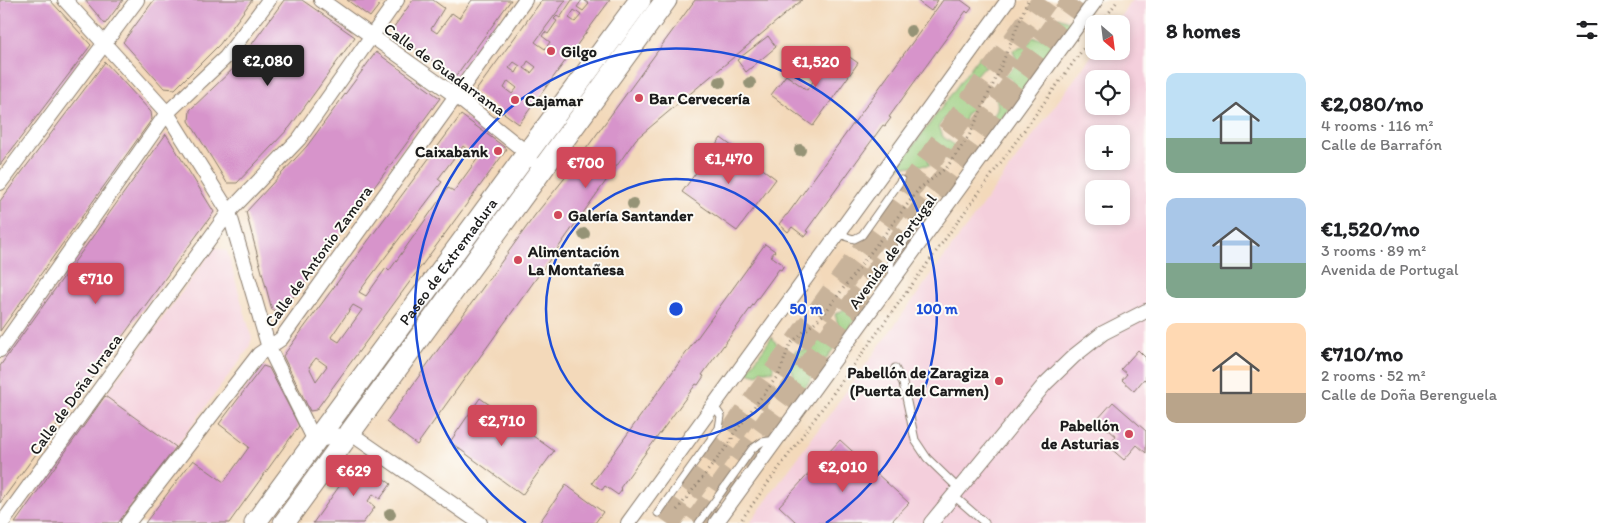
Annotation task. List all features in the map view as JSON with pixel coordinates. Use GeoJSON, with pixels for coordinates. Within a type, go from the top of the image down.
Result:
{"type":"FeatureCollection","features":[{"type":"Feature","properties":{"kind":"main road","name":"Paseo de Extremadura"},"geometry":{"type":"LineString","coordinates":[[255,523],[640,0]]}},
{"type":"Feature","properties":{"kind":"main road","name":"Paseo de Extremadura"},"geometry":{"type":"LineString","coordinates":[[284,523],[666,0]]}},
{"type":"Feature","properties":{"kind":"street"},"geometry":{"type":"LineString","coordinates":[[65,0],[167,113],[229,212],[269,348],[315,441],[350,432],[480,523]]}},
{"type":"Feature","properties":{"kind":"street"},"geometry":{"type":"LineString","coordinates":[[0,183],[137,0]]}},
{"type":"Feature","properties":{"kind":"street"},"geometry":{"type":"LineString","coordinates":[[0,350],[167,113],[226,57],[269,0]]}},
{"type":"Feature","properties":{"kind":"street","name":"Calle de Guadarrama"},"geometry":{"type":"LineString","coordinates":[[320,0],[456,96],[527,152],[538,177]]}},
{"type":"Feature","properties":{"kind":"street","name":"Calle de Doña Urraca"},"geometry":{"type":"LineString","coordinates":[[2,523],[229,212],[299,139],[397,0]]}},
{"type":"Feature","properties":{"kind":"street","name":"Calle de Antonio Zamora"},"geometry":{"type":"LineString","coordinates":[[128,523],[259,354],[281,339],[525,0]]}},
{"type":"Feature","properties":{"kind":"street"},"geometry":{"type":"LineString","coordinates":[[628,523],[1008,0]]}},
{"type":"Feature","properties":{"kind":"street","name":"Avenida de Portugal"},"geometry":{"type":"LineString","coordinates":[[716,523],[1096,0]]}},
{"type":"Feature","properties":{"kind":"street"},"geometry":{"type":"LineString","coordinates":[[931,523],[1045,384],[1074,356],[1103,333],[1146,311]]}},
{"type":"Feature","properties":{"kind":"lane"},"geometry":{"type":"LineString","coordinates":[[839,231],[847,237],[854,239],[862,235],[901,180]]}},
{"type":"Feature","properties":{"kind":"lane"},"geometry":{"type":"LineString","coordinates":[[896,275],[892,272],[890,264],[893,257],[932,203]]}},
{"type":"Feature","properties":{"kind":"lane"},"geometry":{"type":"LineString","coordinates":[[895,368],[903,383],[915,440],[927,458],[956,493],[985,523]]}},
{"type":"Feature","properties":{"kind":"lane"},"geometry":{"type":"LineString","coordinates":[[658,513],[719,428],[721,416],[714,406]]}},
{"type":"Feature","properties":{"kind":"lane"},"geometry":{"type":"LineString","coordinates":[[699,523],[752,448],[762,442],[769,441],[774,444]]}},
{"type":"Feature","properties":{"kind":"path"},"geometry":{"type":"LineString","coordinates":[[673,515],[732,440],[732,436],[779,374],[790,344],[823,315],[919,189],[948,167],[969,136],[997,76],[1028,0]]}},
{"type":"Feature","properties":{"kind":"path"},"geometry":{"type":"LineString","coordinates":[[1107,15],[1118,0]]}},
{"type":"Feature","properties":{"kind":"path"},"geometry":{"type":"LineString","coordinates":[[739,523],[1085,46]]}},
{"type":"Feature","properties":{"kind":"shaded area"},"geometry":{"type":"Polygon","coordinates":[[[1132,0],[1146,0],[1146,523],[750,523],[1088,60],[1130,60],[1130,15],[1121,15],[1132,0]]]}},
{"type":"Feature","properties":{"kind":"shaded area"},"geometry":{"type":"Polygon","coordinates":[[[215,247],[227,251],[252,338],[249,348],[176,447],[105,396],[215,247]]]}},
{"type":"Feature","properties":{"kind":"green space"},"geometry":{"type":"Polygon","coordinates":[[[1058,17],[1072,22],[996,126],[989,120],[997,109],[995,96],[1009,93],[1012,85],[1011,79],[1004,76],[1017,64],[1013,50],[1026,46],[1033,37],[1041,38],[1049,34],[1048,25],[1055,24],[1058,21],[1058,17]]]}},
{"type":"Feature","properties":{"kind":"green space"},"geometry":{"type":"Polygon","coordinates":[[[980,55],[983,64],[987,67],[982,68],[975,76],[978,88],[970,88],[966,94],[967,101],[974,108],[967,113],[963,124],[956,120],[945,118],[939,126],[943,137],[956,146],[949,151],[948,159],[941,154],[932,153],[928,160],[930,165],[898,167],[980,55]]]}},
{"type":"Feature","properties":{"kind":"green space"},"geometry":{"type":"Polygon","coordinates":[[[859,295],[871,298],[795,401],[784,387],[793,376],[793,371],[788,368],[794,360],[795,351],[808,348],[816,338],[821,341],[832,340],[838,334],[835,314],[843,310],[845,304],[849,306],[854,303],[859,295]]]}},
{"type":"Feature","properties":{"kind":"green space"},"geometry":{"type":"Polygon","coordinates":[[[772,337],[782,348],[771,358],[774,371],[760,371],[758,375],[747,372],[772,337]]]}},
{"type":"Feature","properties":{"kind":"building"},"geometry":{"type":"Polygon","coordinates":[[[0,0],[50,0],[91,45],[0,165],[0,0]]]}},
{"type":"Feature","properties":{"kind":"building"},"geometry":{"type":"Polygon","coordinates":[[[85,0],[123,0],[105,24],[85,0]]]}},
{"type":"Feature","properties":{"kind":"building"},"geometry":{"type":"Polygon","coordinates":[[[154,0],[252,0],[220,44],[175,89],[164,88],[123,42],[154,0]]]}},
{"type":"Feature","properties":{"kind":"building"},"geometry":{"type":"Polygon","coordinates":[[[284,0],[302,0],[355,37],[290,127],[237,183],[227,183],[189,121],[190,110],[236,66],[284,0]]]}},
{"type":"Feature","properties":{"kind":"building"},"geometry":{"type":"Polygon","coordinates":[[[347,0],[383,0],[370,17],[347,0]]]}},
{"type":"Feature","properties":{"kind":"building"},"geometry":{"type":"Polygon","coordinates":[[[413,0],[433,0],[444,8],[431,29],[437,33],[452,13],[459,18],[472,0],[511,0],[455,77],[391,31],[413,0]]]}},
{"type":"Feature","properties":{"kind":"building"},"geometry":{"type":"Polygon","coordinates":[[[542,0],[566,0],[535,42],[545,49],[550,42],[542,36],[545,32],[548,34],[557,21],[554,19],[557,16],[560,18],[572,0],[582,0],[577,7],[583,11],[589,4],[584,0],[610,0],[519,124],[475,92],[542,0]],[[574,10],[569,18],[575,22],[581,15],[574,10]],[[528,61],[524,68],[531,73],[536,67],[528,61]],[[514,62],[509,68],[516,73],[520,66],[514,62]],[[508,81],[504,88],[512,94],[517,88],[508,81]]]}},
{"type":"Feature","properties":{"kind":"building"},"geometry":{"type":"Polygon","coordinates":[[[695,0],[802,0],[636,139],[417,445],[386,422],[535,215],[564,179],[695,0]]]}},
{"type":"Feature","properties":{"kind":"building"},"geometry":{"type":"Polygon","coordinates":[[[916,0],[938,0],[931,11],[916,0]]]}},
{"type":"Feature","properties":{"kind":"building"},"geometry":{"type":"Polygon","coordinates":[[[943,0],[961,0],[972,8],[968,13],[966,11],[889,117],[891,118],[885,126],[883,125],[806,231],[809,232],[805,237],[792,227],[788,232],[779,224],[943,0]]]}},
{"type":"Feature","properties":{"kind":"building"},"geometry":{"type":"Polygon","coordinates":[[[768,36],[776,47],[746,72],[737,60],[768,36]]]}},
{"type":"Feature","properties":{"kind":"building"},"geometry":{"type":"Polygon","coordinates":[[[837,48],[858,63],[813,126],[771,95],[786,75],[807,90],[837,48]]]}},
{"type":"Feature","properties":{"kind":"building"},"geometry":{"type":"Polygon","coordinates":[[[376,52],[440,98],[282,312],[272,310],[246,212],[307,146],[376,52]]]}},
{"type":"Feature","properties":{"kind":"building"},"geometry":{"type":"Polygon","coordinates":[[[105,62],[151,112],[152,119],[0,331],[0,201],[105,62]]]}},
{"type":"Feature","properties":{"kind":"building"},"geometry":{"type":"Polygon","coordinates":[[[461,115],[507,149],[316,410],[310,411],[283,356],[461,115]],[[463,146],[438,179],[442,182],[359,292],[366,296],[386,268],[389,271],[448,188],[454,191],[478,158],[463,146]],[[353,305],[331,337],[339,342],[362,310],[353,305]],[[316,358],[309,367],[316,381],[327,366],[316,358]]]}},
{"type":"Feature","properties":{"kind":"building"},"geometry":{"type":"Polygon","coordinates":[[[166,134],[214,212],[0,503],[0,366],[166,134]]]}},
{"type":"Feature","properties":{"kind":"building"},"geometry":{"type":"Polygon","coordinates":[[[721,138],[776,179],[737,231],[682,192],[721,138]]]}},
{"type":"Feature","properties":{"kind":"building"},"geometry":{"type":"Polygon","coordinates":[[[765,244],[775,251],[771,256],[784,265],[781,270],[779,269],[702,375],[704,376],[698,385],[696,384],[620,488],[622,490],[618,495],[605,486],[602,490],[592,483],[765,244]]]}},
{"type":"Feature","properties":{"kind":"building","name":"Pabellón de Asturias"},"geometry":{"type":"Polygon","coordinates":[[[1138,350],[1146,358],[1146,381],[1144,379],[1134,391],[1122,380],[1127,374],[1121,369],[1138,350]]]}},
{"type":"Feature","properties":{"kind":"building"},"geometry":{"type":"Polygon","coordinates":[[[263,366],[269,368],[299,426],[229,523],[145,523],[193,460],[224,482],[249,447],[219,424],[263,366]]]}},
{"type":"Feature","properties":{"kind":"building"},"geometry":{"type":"Polygon","coordinates":[[[105,396],[176,447],[118,523],[15,523],[105,396]]]}},
{"type":"Feature","properties":{"kind":"building"},"geometry":{"type":"Polygon","coordinates":[[[480,398],[554,451],[522,495],[450,442],[480,398]]]}},
{"type":"Feature","properties":{"kind":"building","name":"Pabellón de Asturias"},"geometry":{"type":"Polygon","coordinates":[[[1113,402],[1146,431],[1146,453],[1137,445],[1124,460],[1108,446],[1116,436],[1097,420],[1113,402]]]}},
{"type":"Feature","properties":{"kind":"building"},"geometry":{"type":"Polygon","coordinates":[[[840,440],[909,503],[890,523],[797,523],[779,506],[840,440]]]}},
{"type":"Feature","properties":{"kind":"building"},"geometry":{"type":"Polygon","coordinates":[[[358,460],[391,484],[380,499],[373,494],[368,501],[375,507],[363,523],[313,523],[358,460]]]}},
{"type":"Feature","properties":{"kind":"building"},"geometry":{"type":"Polygon","coordinates":[[[566,485],[603,512],[595,523],[539,523],[566,485]]]}},
{"type":"Feature","properties":{"kind":"tunnel"},"geometry":{"type":"LineString","coordinates":[[667,523],[1045,0]]}},
{"type":"Feature","properties":{"kind":"tunnel"},"geometry":{"type":"LineString","coordinates":[[696,523],[1075,0]]}},
{"type":"Feature","properties":{"kind":"place","name":"Gilgo"},"geometry":{"type":"Point","coordinates":[551,51]}},
{"type":"Feature","properties":{"kind":"place","name":"Bar Cervecería"},"geometry":{"type":"Point","coordinates":[639,98]}},
{"type":"Feature","properties":{"kind":"place","name":"Cajamar"},"geometry":{"type":"Point","coordinates":[515,100]}},
{"type":"Feature","properties":{"kind":"place","name":"Caixabank"},"geometry":{"type":"Point","coordinates":[498,151]}},
{"type":"Feature","properties":{"kind":"place","name":"Galería Santander"},"geometry":{"type":"Point","coordinates":[558,215]}},
{"type":"Feature","properties":{"kind":"place","name":"Alimentación La Montañesa"},"geometry":{"type":"Point","coordinates":[518,260]}},
{"type":"Feature","properties":{"kind":"place","name":"Pabellón de Zaragiza (Puerta del Carmen)"},"geometry":{"type":"Point","coordinates":[999,381]}},
{"type":"Feature","properties":{"kind":"place","name":"Pabellón de Asturias"},"geometry":{"type":"Point","coordinates":[1129,434]}}]}
